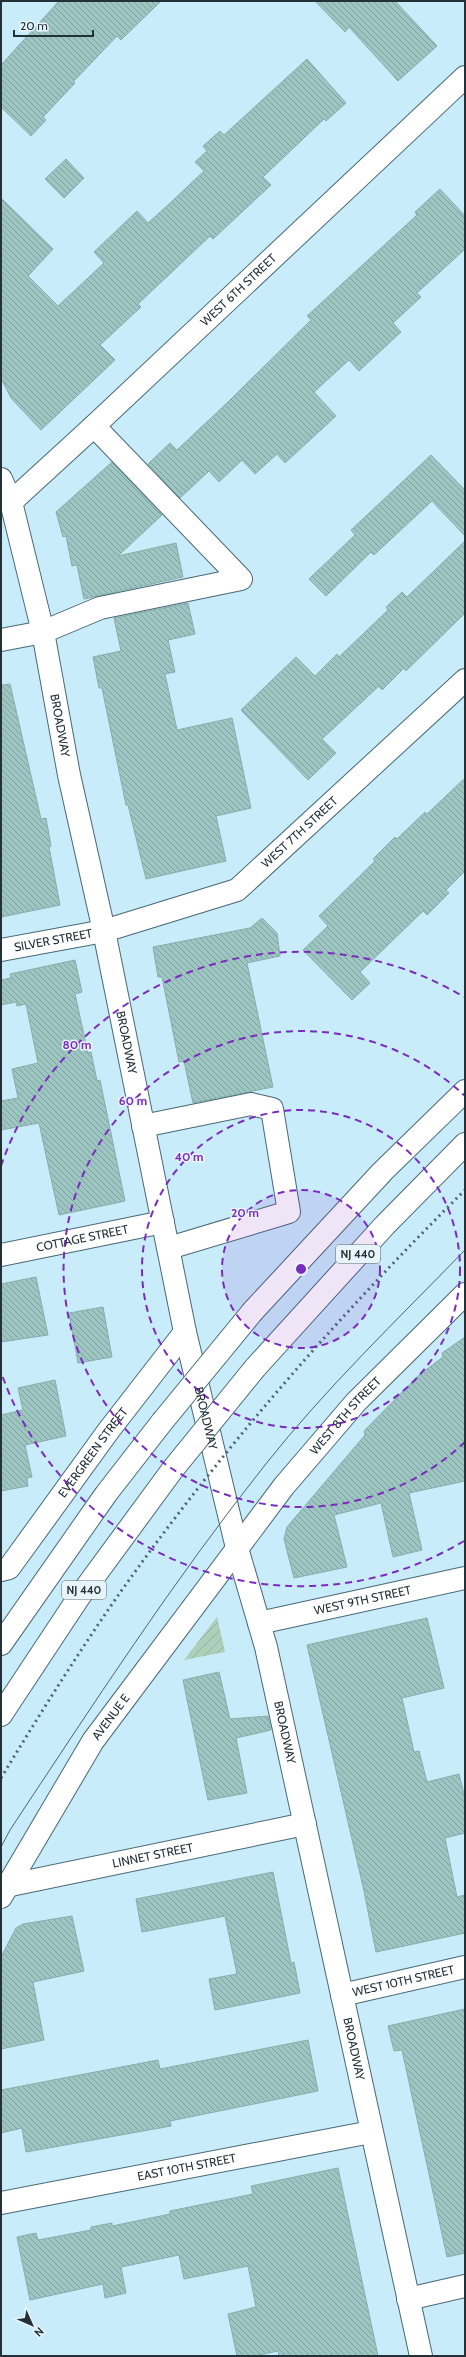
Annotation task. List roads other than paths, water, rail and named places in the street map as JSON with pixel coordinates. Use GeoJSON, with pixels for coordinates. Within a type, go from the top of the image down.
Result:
{"type":"FeatureCollection","features":[{"type":"Feature","properties":{"kind":"main road","name":"WEST 6TH STREET"},"geometry":{"type":"LineString","coordinates":[[12,502],[465,76]]}},
{"type":"Feature","properties":{"kind":"main road"},"geometry":{"type":"LineString","coordinates":[[1,640],[43,632],[100,608],[241,579],[94,426]]}},
{"type":"Feature","properties":{"kind":"main road","name":"BROADWAY"},"geometry":{"type":"LineString","coordinates":[[1,479],[12,502],[43,632],[69,775],[104,931],[185,1332],[237,1548],[266,1647],[421,2356]]}},
{"type":"Feature","properties":{"kind":"main road","name":"WEST 7TH STREET"},"geometry":{"type":"LineString","coordinates":[[104,931],[237,890],[465,680]]}},
{"type":"Feature","properties":{"kind":"main road","name":"SILVER STREET"},"geometry":{"type":"LineString","coordinates":[[1,950],[104,931]]}},
{"type":"Feature","properties":{"kind":"main road","name":"NJ 440"},"geometry":{"type":"LineString","coordinates":[[1,1644],[106,1494],[162,1422],[253,1311],[373,1182],[465,1091]]}},
{"type":"Feature","properties":{"kind":"main road"},"geometry":{"type":"LineString","coordinates":[[143,1126],[251,1104],[272,1109],[289,1212],[169,1248]]}},
{"type":"Feature","properties":{"kind":"main road","name":"NJ 440"},"geometry":{"type":"LineString","coordinates":[[1,1715],[79,1597],[173,1469],[255,1368],[379,1231],[465,1144]]}},
{"type":"Feature","properties":{"kind":"main road","name":"COTTAGE STREET"},"geometry":{"type":"LineString","coordinates":[[1,1255],[163,1222]]}},
{"type":"Feature","properties":{"kind":"main road","name":"WEST 8TH STREET"},"geometry":{"type":"LineString","coordinates":[[237,1548],[284,1486],[356,1402],[465,1294]]}},
{"type":"Feature","properties":{"kind":"main road","name":"EVERGREEN STREET"},"geometry":{"type":"LineString","coordinates":[[1,1570],[9,1568],[109,1430],[185,1332]]}},
{"type":"Feature","properties":{"kind":"main road","name":"AVENUE E"},"geometry":{"type":"LineString","coordinates":[[3,1890],[93,1741],[237,1548]]}},
{"type":"Feature","properties":{"kind":"main road","name":"WEST 9TH STREET"},"geometry":{"type":"LineString","coordinates":[[259,1623],[465,1578]]}},
{"type":"Feature","properties":{"kind":"main road","name":"LINNET STREET"},"geometry":{"type":"LineString","coordinates":[[3,1890],[305,1824]]}},
{"type":"Feature","properties":{"kind":"main road","name":"WEST 10TH STREET"},"geometry":{"type":"LineString","coordinates":[[342,1995],[465,1967]]}},
{"type":"Feature","properties":{"kind":"main road","name":"EAST 10TH STREET"},"geometry":{"type":"LineString","coordinates":[[1,2203],[371,2132]]}},
{"type":"Feature","properties":{"kind":"main road"},"geometry":{"type":"LineString","coordinates":[[408,2299],[465,2286]]}},
{"type":"Feature","properties":{"kind":"tram line"},"geometry":{"type":"LineString","coordinates":[[1,1847],[10,1830],[134,1644],[198,1554],[265,1465],[337,1382],[465,1250]]}},
{"type":"Feature","properties":{"kind":"railway"},"geometry":{"type":"LineString","coordinates":[[1,1778],[102,1619],[156,1543],[197,1490],[239,1437],[326,1336],[465,1190]]}}]}
